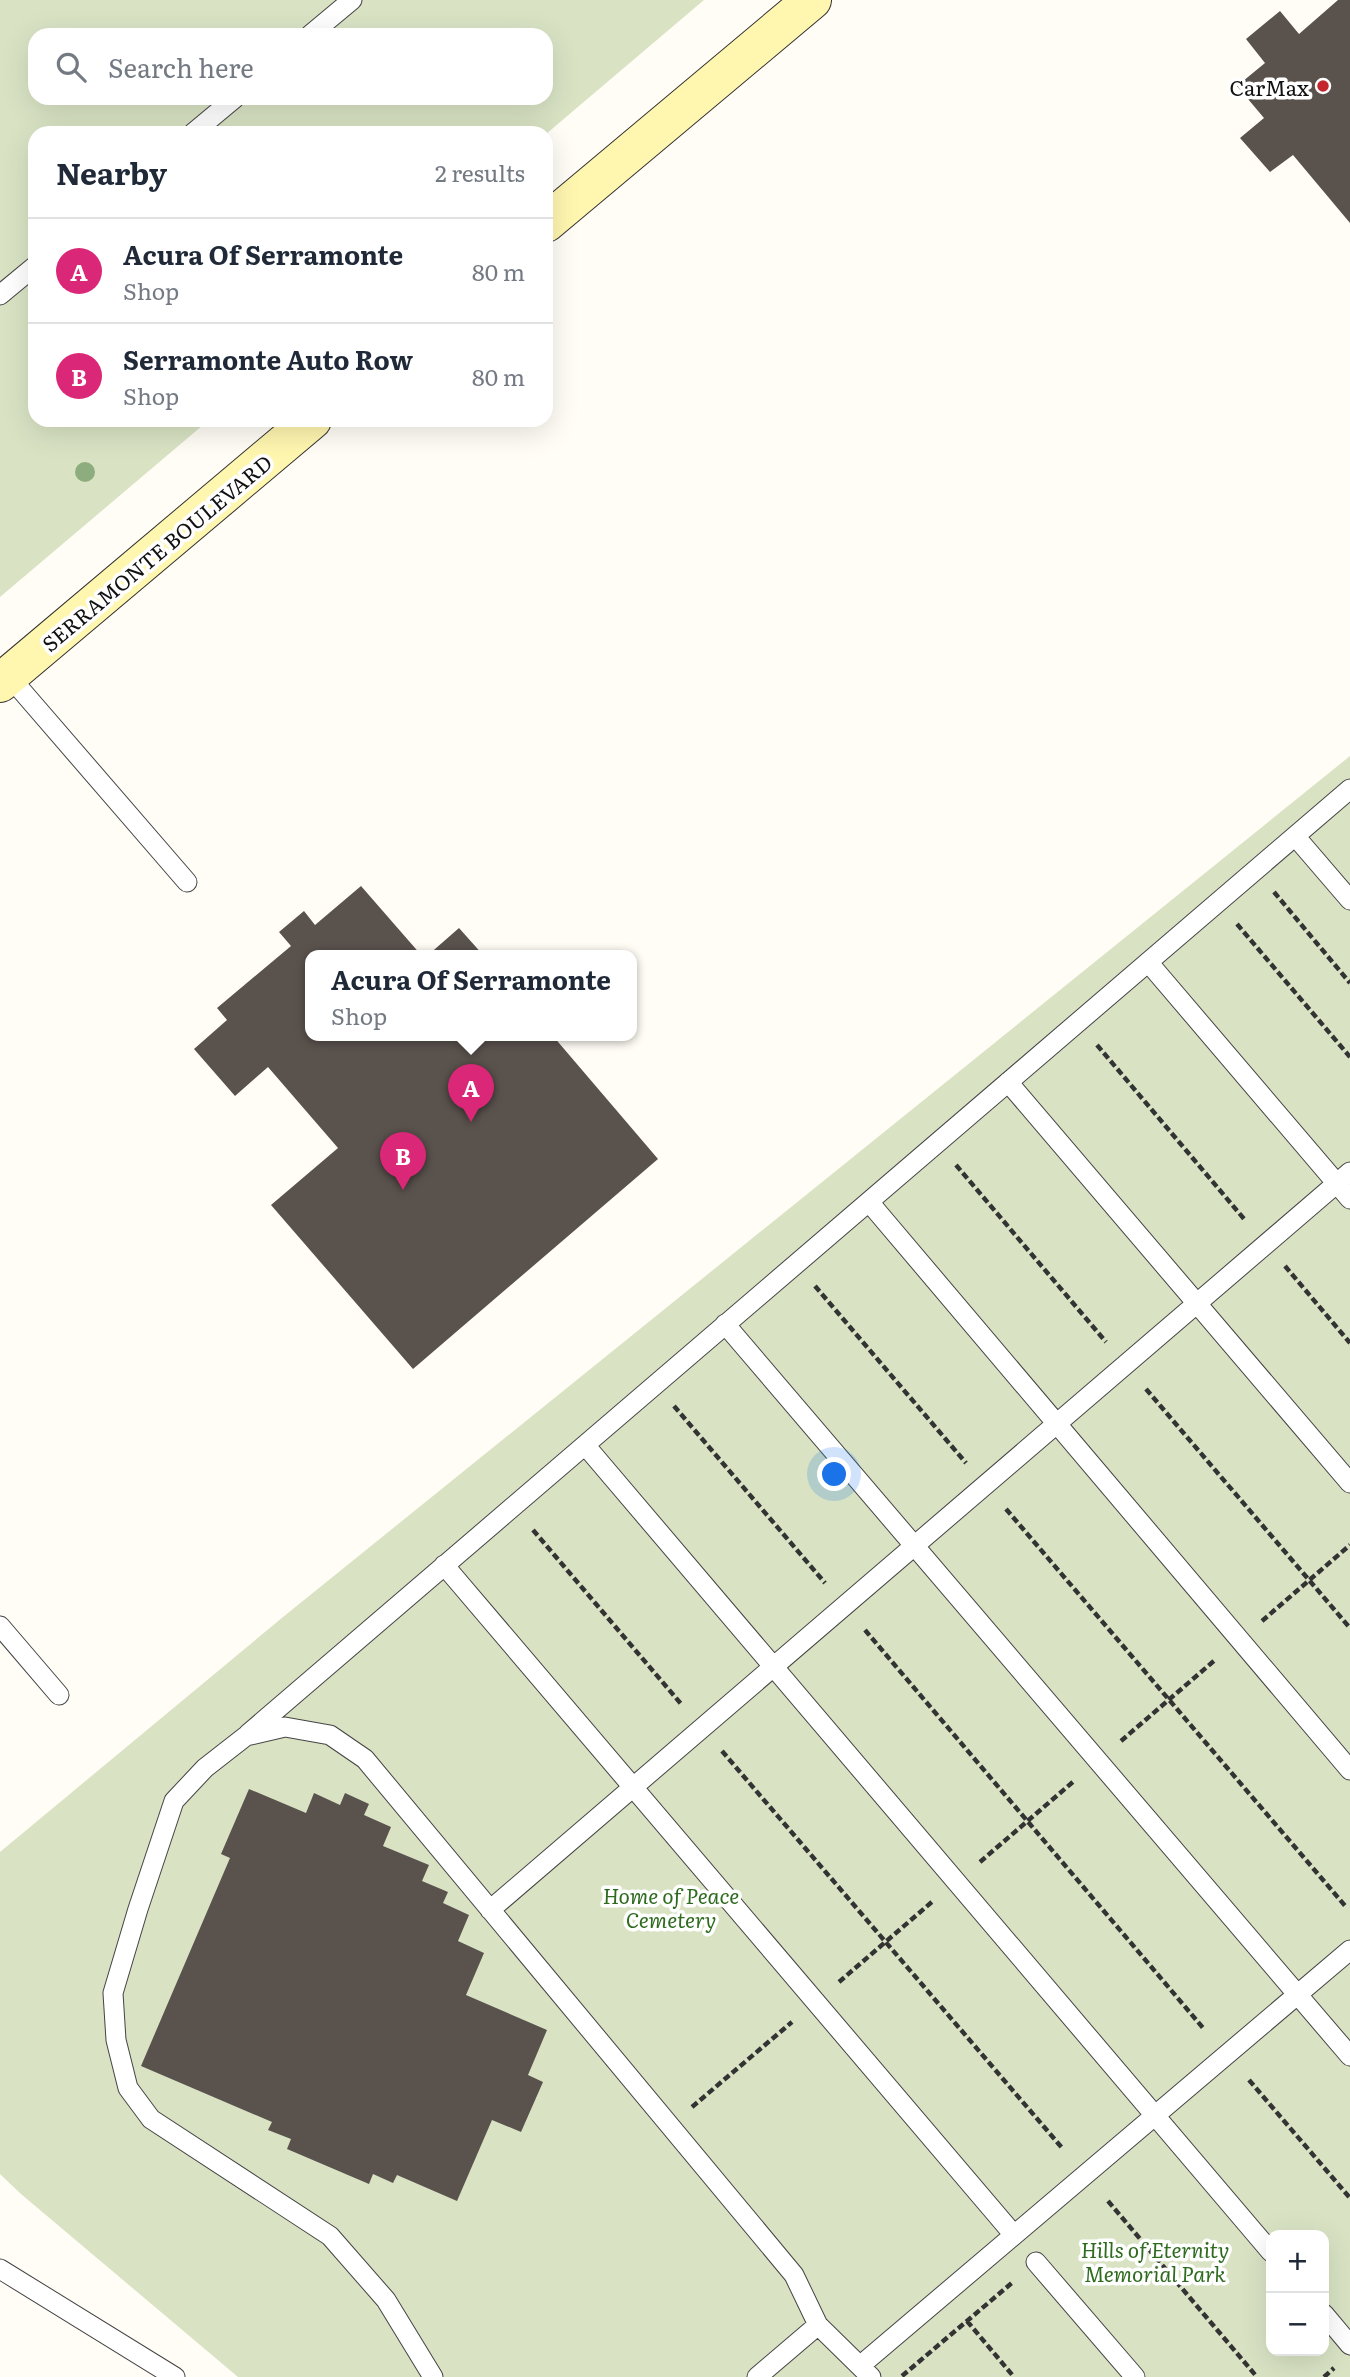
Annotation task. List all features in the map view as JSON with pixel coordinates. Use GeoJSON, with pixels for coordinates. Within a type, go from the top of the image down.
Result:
{"type":"FeatureCollection","features":[{"type":"Feature","properties":{"kind":"main road"},"geometry":{"type":"LineString","coordinates":[[553,217],[812,0]]}},
{"type":"Feature","properties":{"kind":"main road","name":"SERRAMONTE BOULEVARD"},"geometry":{"type":"LineString","coordinates":[[4,679],[304,427]]}},
{"type":"Feature","properties":{"kind":"lane"},"geometry":{"type":"LineString","coordinates":[[318,28],[352,0]]}},
{"type":"Feature","properties":{"kind":"lane"},"geometry":{"type":"LineString","coordinates":[[201,126],[227,105]]}},
{"type":"Feature","properties":{"kind":"lane"},"geometry":{"type":"LineString","coordinates":[[0,295],[28,272]]}},
{"type":"Feature","properties":{"kind":"lane"},"geometry":{"type":"LineString","coordinates":[[4,679],[187,882]]}},
{"type":"Feature","properties":{"kind":"lane"},"geometry":{"type":"LineString","coordinates":[[433,2377],[386,2300],[330,2236],[151,2119],[128,2088],[116,2040],[113,1993],[174,1801],[205,1768],[246,1736],[1350,789]]}},
{"type":"Feature","properties":{"kind":"lane"},"geometry":{"type":"LineString","coordinates":[[1295,836],[1350,900]]}},
{"type":"Feature","properties":{"kind":"lane"},"geometry":{"type":"LineString","coordinates":[[1147,962],[1343,1177],[1350,1199]]}},
{"type":"Feature","properties":{"kind":"lane"},"geometry":{"type":"LineString","coordinates":[[1008,1082],[1350,1483]]}},
{"type":"Feature","properties":{"kind":"lane"},"geometry":{"type":"LineString","coordinates":[[490,1910],[1343,1177]]}},
{"type":"Feature","properties":{"kind":"lane"},"geometry":{"type":"LineString","coordinates":[[869,1202],[1350,1770]]}},
{"type":"Feature","properties":{"kind":"lane"},"geometry":{"type":"LineString","coordinates":[[725,1324],[1350,2056]]}},
{"type":"Feature","properties":{"kind":"lane"},"geometry":{"type":"LineString","coordinates":[[585,1445],[1266,2246]]}},
{"type":"Feature","properties":{"kind":"lane"},"geometry":{"type":"LineString","coordinates":[[444,1565],[1014,2235]]}},
{"type":"Feature","properties":{"kind":"lane"},"geometry":{"type":"LineString","coordinates":[[0,1626],[59,1695]]}},
{"type":"Feature","properties":{"kind":"lane"},"geometry":{"type":"LineString","coordinates":[[246,1736],[285,1727],[330,1735],[365,1759],[794,2275],[818,2325],[866,2371],[1014,2235],[1350,1950]]}},
{"type":"Feature","properties":{"kind":"lane"},"geometry":{"type":"LineString","coordinates":[[1036,2262],[1135,2377]]}},
{"type":"Feature","properties":{"kind":"lane"},"geometry":{"type":"LineString","coordinates":[[0,2269],[175,2377]]}},
{"type":"Feature","properties":{"kind":"lane"},"geometry":{"type":"LineString","coordinates":[[1329,2320],[1350,2344]]}},
{"type":"Feature","properties":{"kind":"lane"},"geometry":{"type":"LineString","coordinates":[[757,2377],[818,2325]]}},
{"type":"Feature","properties":{"kind":"path"},"geometry":{"type":"LineString","coordinates":[[1255,870],[1350,982]]}},
{"type":"Feature","properties":{"kind":"path"},"geometry":{"type":"LineString","coordinates":[[1218,902],[1350,1057]]}},
{"type":"Feature","properties":{"kind":"path"},"geometry":{"type":"LineString","coordinates":[[1078,1022],[1350,1343]]}},
{"type":"Feature","properties":{"kind":"path"},"geometry":{"type":"LineString","coordinates":[[796,1264],[1347,1908]]}},
{"type":"Feature","properties":{"kind":"path"},"geometry":{"type":"LineString","coordinates":[[656,1384],[1205,2029]]}},
{"type":"Feature","properties":{"kind":"path"},"geometry":{"type":"LineString","coordinates":[[513,1506],[1063,2149]]}},
{"type":"Feature","properties":{"kind":"path"},"geometry":{"type":"LineString","coordinates":[[670,2126],[1350,1545]]}},
{"type":"Feature","properties":{"kind":"path"},"geometry":{"type":"LineString","coordinates":[[1249,2080],[1350,2198]]}},
{"type":"Feature","properties":{"kind":"path"},"geometry":{"type":"LineString","coordinates":[[1108,2201],[1257,2377]]}},
{"type":"Feature","properties":{"kind":"path"},"geometry":{"type":"LineString","coordinates":[[967,2321],[1014,2377]]}},
{"type":"Feature","properties":{"kind":"green space"},"geometry":{"type":"Polygon","coordinates":[[[0,0],[704,0],[553,128],[28,126],[28,427],[201,427],[0,597],[0,0]]]}},
{"type":"Feature","properties":{"kind":"green space","name":"Home of Peace Cemetery"},"geometry":{"type":"Polygon","coordinates":[[[1350,756],[1350,2377],[238,2377],[0,2174],[0,1852],[283,1617],[1350,756]]]}},
{"type":"Feature","properties":{"kind":"building"},"geometry":{"type":"Polygon","coordinates":[[[1338,0],[1350,0],[1350,223],[1293,155],[1270,172],[1240,138],[1264,118],[1237,86],[1265,63],[1246,39],[1280,11],[1299,34],[1338,0]]]}},
{"type":"Feature","properties":{"kind":"building"},"geometry":{"type":"Polygon","coordinates":[[[361,886],[417,950],[305,950],[305,1041],[557,1041],[658,1159],[413,1369],[271,1205],[338,1148],[268,1067],[235,1096],[194,1049],[227,1020],[217,1008],[291,946],[279,932],[304,911],[315,925],[361,886]]]}},
{"type":"Feature","properties":{"kind":"building"},"geometry":{"type":"Polygon","coordinates":[[[459,928],[479,950],[434,950],[459,928]]]}},
{"type":"Feature","properties":{"kind":"building"},"geometry":{"type":"Polygon","coordinates":[[[249,1789],[306,1813],[314,1793],[340,1805],[345,1793],[369,1804],[364,1815],[391,1827],[383,1846],[429,1865],[422,1881],[448,1892],[443,1903],[469,1915],[458,1941],[484,1953],[466,1995],[547,2030],[528,2075],[543,2082],[521,2132],[492,2120],[457,2201],[397,2175],[393,2183],[373,2174],[369,2184],[287,2149],[291,2139],[268,2130],[272,2122],[141,2066],[230,1858],[221,1854],[249,1789]]]}},
{"type":"Feature","properties":{"kind":"place","name":"CarMax"},"geometry":{"type":"Point","coordinates":[1323,86]}},
{"type":"Feature","properties":{"kind":"place","name":"Acura Of Serramonte"},"geometry":{"type":"Point","coordinates":[471,1122]}},
{"type":"Feature","properties":{"kind":"place","name":"Serramonte Auto Row"},"geometry":{"type":"Point","coordinates":[403,1190]}},
{"type":"Feature","properties":{"kind":"park label","name":"Hills of Eternity Memorial Park"},"geometry":{"type":"Point","coordinates":[1155,2260]}}]}
